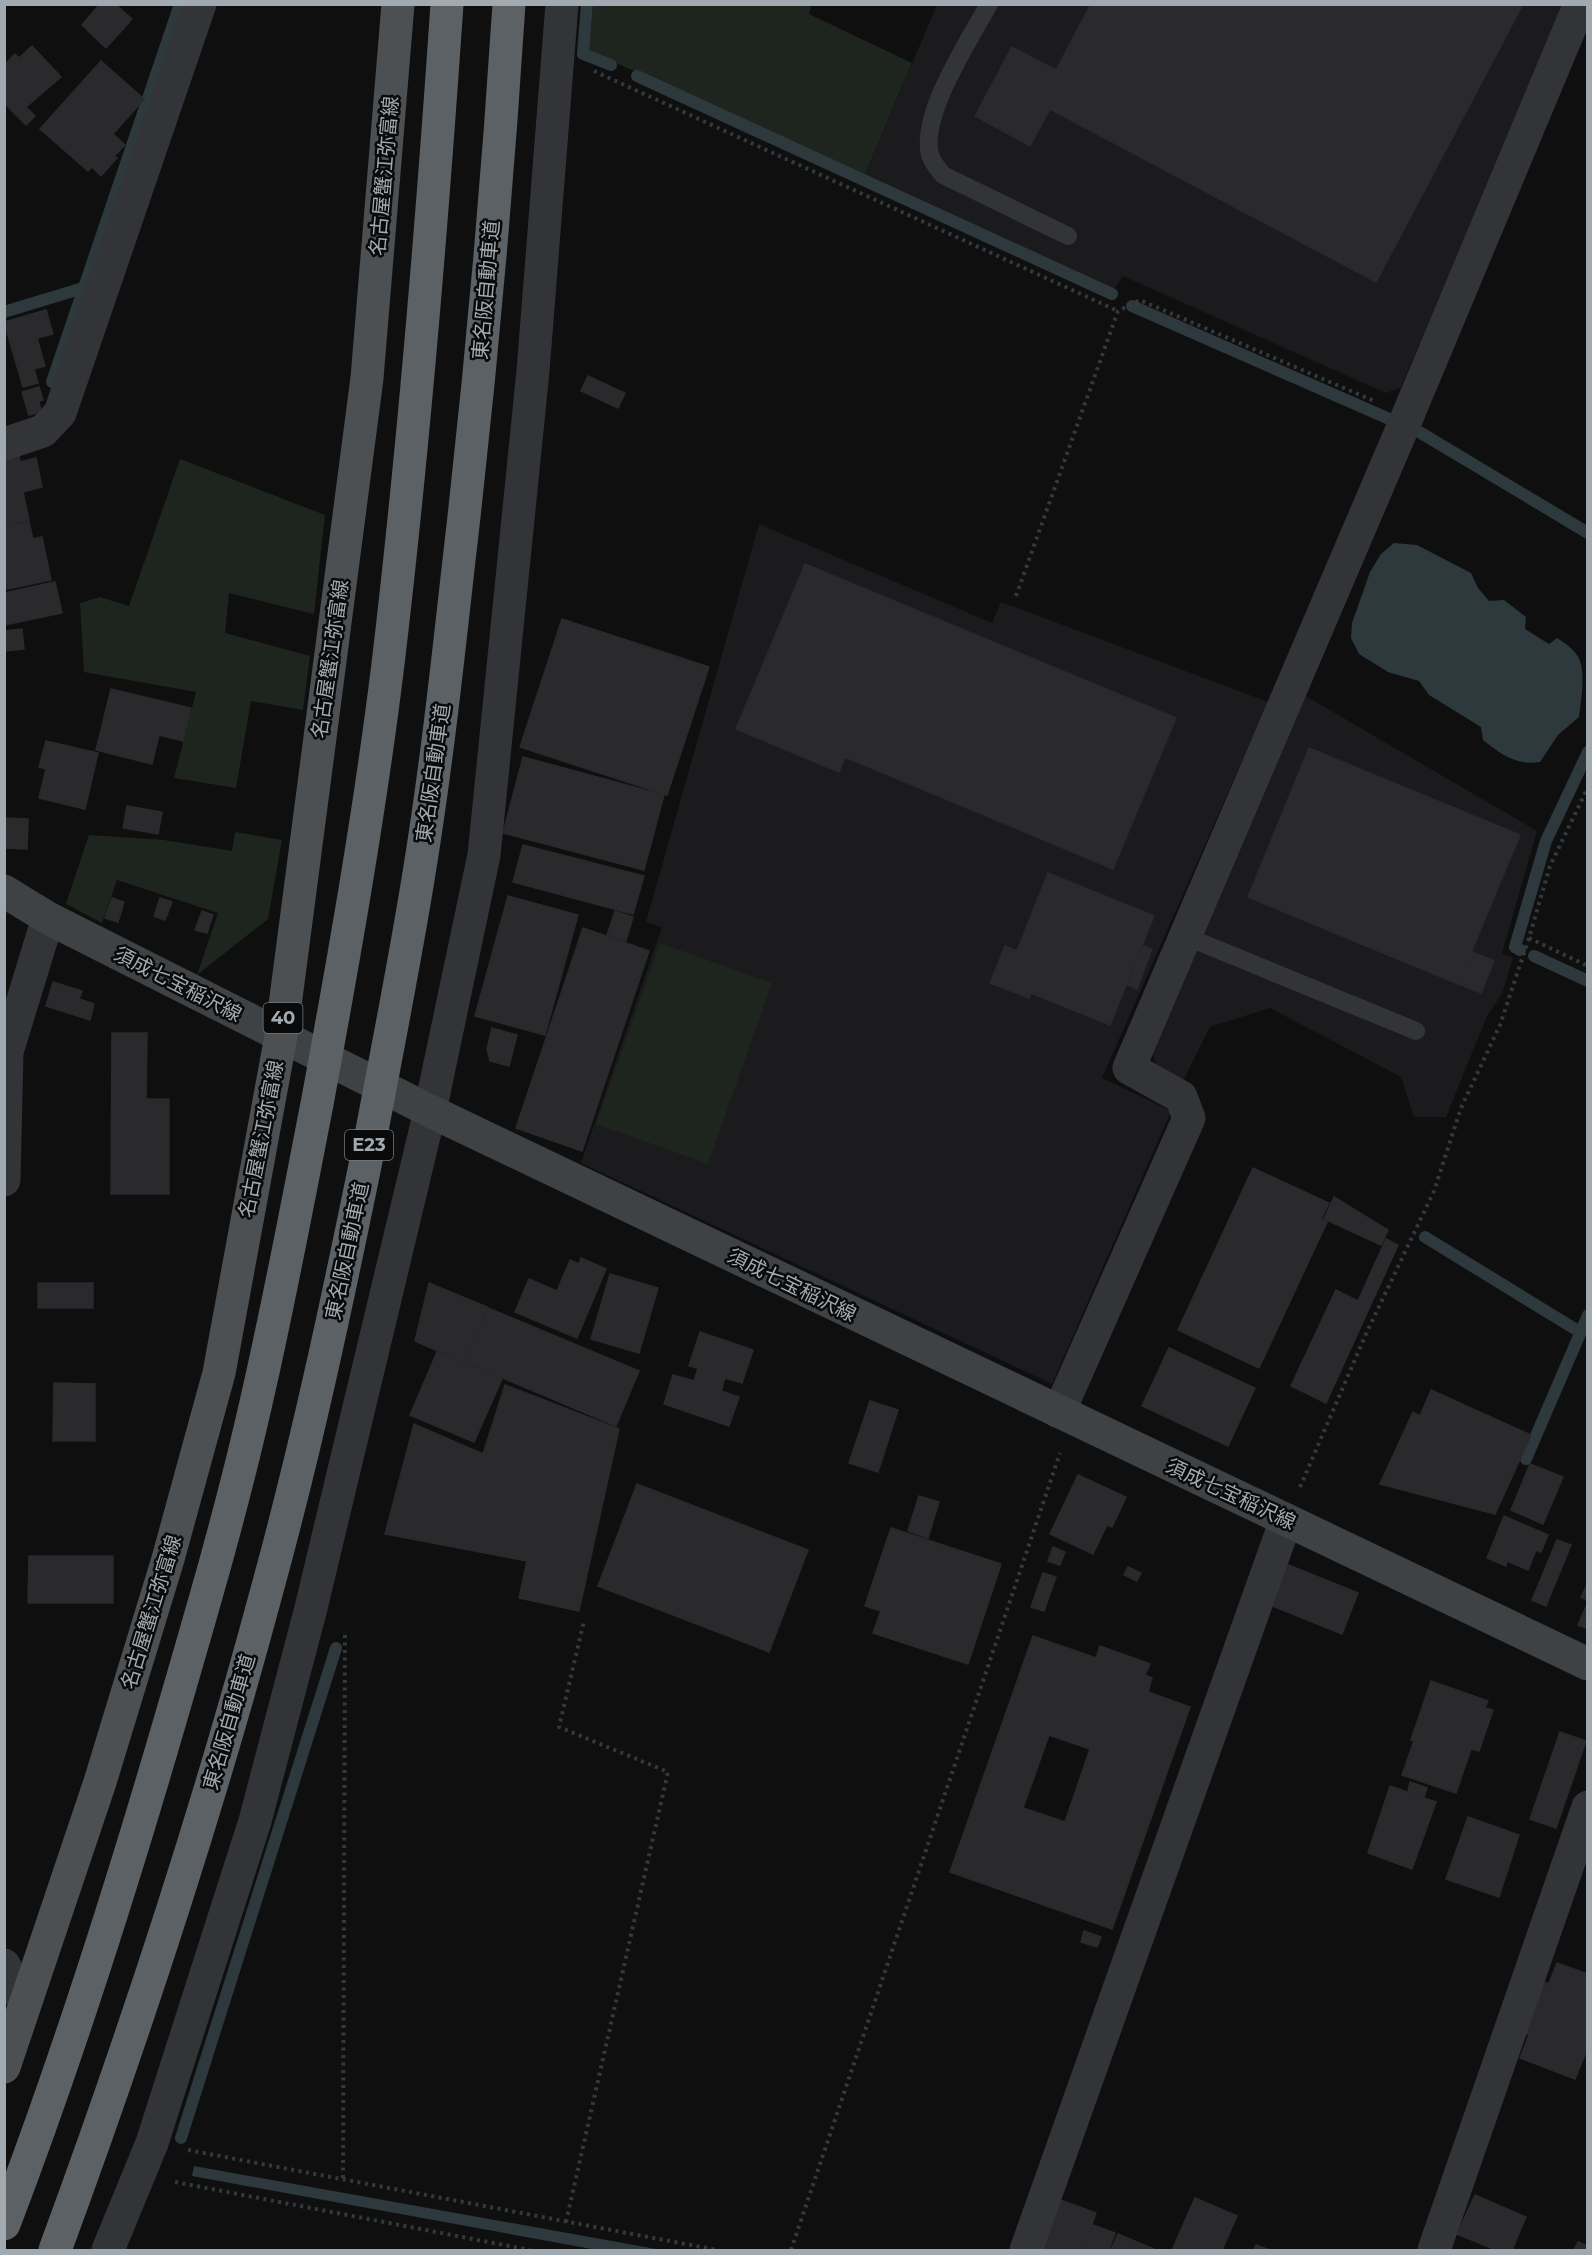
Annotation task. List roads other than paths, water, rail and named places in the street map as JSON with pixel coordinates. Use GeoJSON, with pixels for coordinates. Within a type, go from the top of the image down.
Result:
{"type":"FeatureCollection","features":[{"type":"Feature","properties":{"kind":"highway"},"geometry":{"type":"LineString","coordinates":[[4,2224],[48,2110],[105,1937],[212,1575],[257,1398],[295,1218],[331,1030],[359,862],[387,668],[408,483],[447,4]]}},
{"type":"Feature","properties":{"kind":"highway","name":"東名阪自動車道"},"geometry":{"type":"LineString","coordinates":[[55,2250],[100,2129],[159,1954],[213,1778],[270,1579],[312,1411],[353,1223],[389,1044],[420,865],[445,681],[486,299],[509,4]]}},
{"type":"Feature","properties":{"kind":"main road","name":"名古屋蟹江弥富線"},"geometry":{"type":"LineString","coordinates":[[4,2067],[104,1771],[168,1559],[219,1373],[281,1036],[367,378],[398,4]]}},
{"type":"Feature","properties":{"kind":"main road","name":"須成七宝稲沢線"},"geometry":{"type":"LineString","coordinates":[[4,891],[48,918],[430,1112],[1587,1664]]}},
{"type":"Feature","properties":{"kind":"street"},"geometry":{"type":"LineString","coordinates":[[4,444],[43,431],[60,413],[200,4]]}},
{"type":"Feature","properties":{"kind":"street"},"geometry":{"type":"LineString","coordinates":[[108,2250],[152,2143],[255,1821],[310,1608],[430,1112],[484,855],[533,371],[562,4]]}},
{"type":"Feature","properties":{"kind":"street"},"geometry":{"type":"LineString","coordinates":[[1065,1415],[1189,1118],[1181,1097],[1129,1068],[1408,415],[1580,4]]}},
{"type":"Feature","properties":{"kind":"street"},"geometry":{"type":"LineString","coordinates":[[4,1180],[7,1052],[48,918]]}},
{"type":"Feature","properties":{"kind":"street"},"geometry":{"type":"LineString","coordinates":[[1026,2250],[1286,1520]]}},
{"type":"Feature","properties":{"kind":"street"},"geometry":{"type":"LineString","coordinates":[[1434,2250],[1587,1807]]}},
{"type":"Feature","properties":{"kind":"street"},"geometry":{"type":"LineString","coordinates":[[4,1965],[25,2004]]}},
{"type":"Feature","properties":{"kind":"lane"},"geometry":{"type":"LineString","coordinates":[[989,4],[941,95],[931,124],[930,156],[943,175],[1068,236]]}},
{"type":"Feature","properties":{"kind":"lane"},"geometry":{"type":"LineString","coordinates":[[1185,936],[1416,1031]]}},
{"type":"Feature","properties":{"kind":"waterway"},"geometry":{"type":"LineString","coordinates":[[52,382],[180,4]]}},
{"type":"Feature","properties":{"kind":"waterway"},"geometry":{"type":"LineString","coordinates":[[587,4],[583,54],[611,65]]}},
{"type":"Feature","properties":{"kind":"waterway"},"geometry":{"type":"LineString","coordinates":[[637,76],[1112,294]]}},
{"type":"Feature","properties":{"kind":"waterway"},"geometry":{"type":"LineString","coordinates":[[4,312],[83,288]]}},
{"type":"Feature","properties":{"kind":"waterway"},"geometry":{"type":"LineString","coordinates":[[1132,306],[1394,421]]}},
{"type":"Feature","properties":{"kind":"waterway"},"geometry":{"type":"LineString","coordinates":[[1416,430],[1588,533]]}},
{"type":"Feature","properties":{"kind":"waterway"},"geometry":{"type":"LineString","coordinates":[[1520,950],[1515,947],[1546,841],[1588,752]]}},
{"type":"Feature","properties":{"kind":"waterway"},"geometry":{"type":"LineString","coordinates":[[1534,956],[1588,981]]}},
{"type":"Feature","properties":{"kind":"waterway"},"geometry":{"type":"LineString","coordinates":[[1425,1237],[1580,1332]]}},
{"type":"Feature","properties":{"kind":"waterway"},"geometry":{"type":"LineString","coordinates":[[1526,1459],[1588,1315]]}},
{"type":"Feature","properties":{"kind":"waterway"},"geometry":{"type":"LineString","coordinates":[[181,2138],[336,1648]]}}]}
